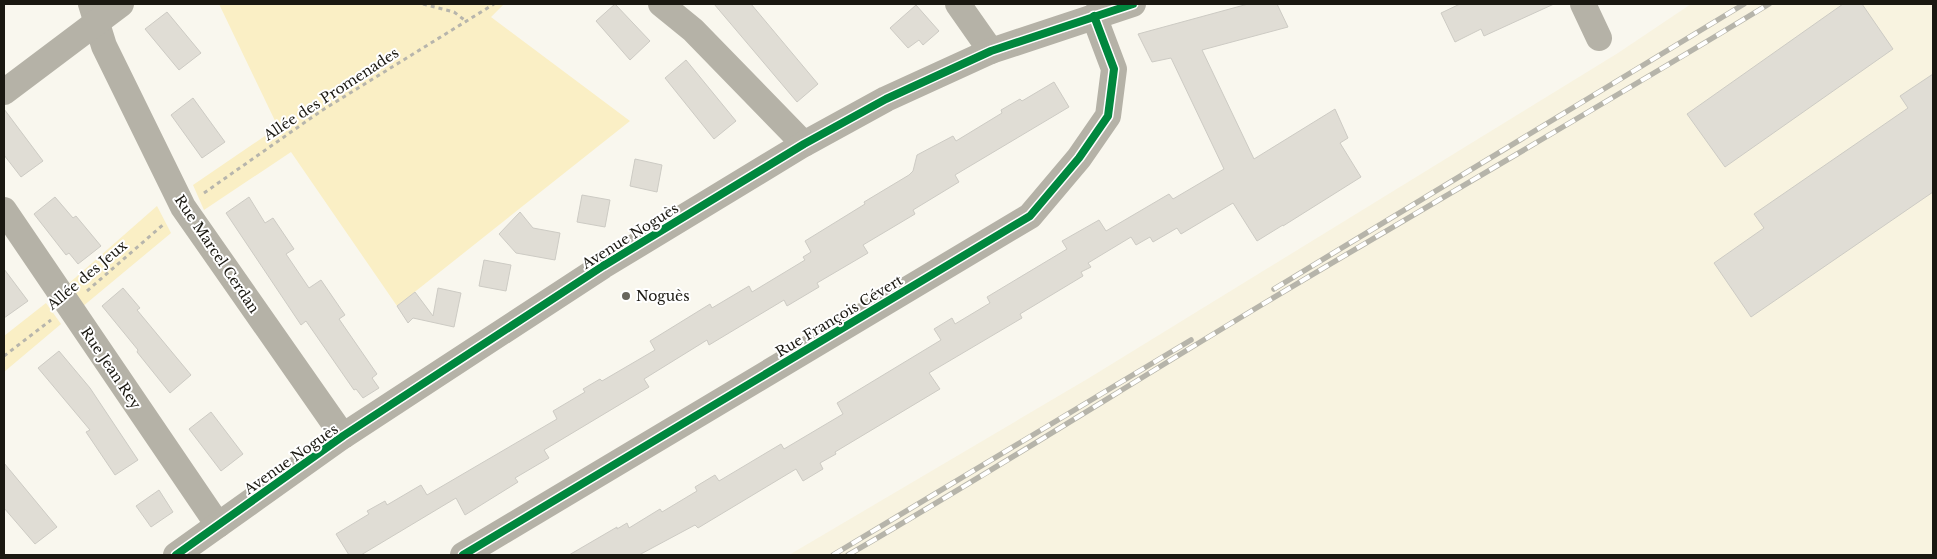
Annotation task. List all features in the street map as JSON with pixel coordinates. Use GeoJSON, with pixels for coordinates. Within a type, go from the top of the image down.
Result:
{"type":"FeatureCollection","features":[{"type":"Feature","properties":{"kind":"street"},"geometry":{"type":"LineString","coordinates":[[4,92],[94,14],[121,4]]}},
{"type":"Feature","properties":{"kind":"street"},"geometry":{"type":"LineString","coordinates":[[661,4],[693,30],[804,144]]}},
{"type":"Feature","properties":{"kind":"street"},"geometry":{"type":"LineString","coordinates":[[958,4],[992,51]]}},
{"type":"Feature","properties":{"kind":"street","name":"Avenue Noguès"},"geometry":{"type":"LineString","coordinates":[[176,555],[344,436],[603,266],[804,144],[886,99],[992,51],[1133,4]]}},
{"type":"Feature","properties":{"kind":"street"},"geometry":{"type":"LineString","coordinates":[[1583,4],[1598,38]]}},
{"type":"Feature","properties":{"kind":"street","name":"Rue Marcel Cerdan"},"geometry":{"type":"LineString","coordinates":[[94,14],[104,46],[183,207],[344,436]]}},
{"type":"Feature","properties":{"kind":"street","name":"Rue François Cévert"},"geometry":{"type":"LineString","coordinates":[[463,555],[1030,216],[1079,158],[1108,116],[1114,69],[1094,16]]}},
{"type":"Feature","properties":{"kind":"street","name":"Rue Jean Rey"},"geometry":{"type":"LineString","coordinates":[[4,210],[218,525]]}},
{"type":"Feature","properties":{"kind":"path"},"geometry":{"type":"LineString","coordinates":[[423,4],[454,12],[467,22]]}},
{"type":"Feature","properties":{"kind":"shaded area"},"geometry":{"type":"Polygon","coordinates":[[[219,4],[504,4],[491,17],[630,121],[397,306],[291,152],[204,210],[193,185],[278,127],[219,4]]]}},
{"type":"Feature","properties":{"kind":"shaded area"},"geometry":{"type":"Polygon","coordinates":[[[1691,4],[1933,4],[1933,555],[789,555],[1089,378],[1618,53],[1691,4]]]}},
{"type":"Feature","properties":{"kind":"shaded area"},"geometry":{"type":"Polygon","coordinates":[[[157,206],[171,233],[82,307],[67,285],[157,206]]]}},
{"type":"Feature","properties":{"kind":"shaded area"},"geometry":{"type":"Polygon","coordinates":[[[46,303],[61,324],[4,372],[4,336],[46,303]]]}},
{"type":"Feature","properties":{"kind":"building"},"geometry":{"type":"Polygon","coordinates":[[[615,4],[650,41],[630,60],[596,21],[615,4]]]}},
{"type":"Feature","properties":{"kind":"building"},"geometry":{"type":"Polygon","coordinates":[[[714,4],[751,4],[818,84],[797,102],[714,4]]]}},
{"type":"Feature","properties":{"kind":"building"},"geometry":{"type":"Polygon","coordinates":[[[1248,4],[1277,4],[1288,27],[1202,50],[1254,159],[1335,109],[1348,138],[1340,143],[1361,177],[1257,241],[1233,203],[1181,234],[1177,228],[1153,242],[1150,237],[1136,245],[1131,237],[1088,263],[1091,267],[1081,272],[1083,276],[1020,314],[1022,318],[929,373],[940,389],[835,452],[836,454],[820,463],[823,469],[803,481],[796,469],[698,528],[695,525],[639,555],[569,555],[617,527],[617,529],[627,523],[629,528],[660,509],[662,512],[697,491],[695,487],[715,475],[719,481],[781,444],[784,449],[843,414],[837,403],[941,340],[934,329],[952,318],[955,324],[990,303],[987,297],[1067,249],[1062,241],[1099,220],[1106,231],[1169,194],[1173,199],[1224,169],[1171,58],[1152,62],[1138,34],[1248,4]]]}},
{"type":"Feature","properties":{"kind":"building"},"geometry":{"type":"Polygon","coordinates":[[[1460,4],[1554,4],[1484,36],[1481,29],[1455,42],[1441,13],[1460,4]]]}},
{"type":"Feature","properties":{"kind":"building"},"geometry":{"type":"Polygon","coordinates":[[[1843,4],[1862,4],[1893,49],[1725,167],[1687,114],[1843,4]]]}},
{"type":"Feature","properties":{"kind":"building"},"geometry":{"type":"Polygon","coordinates":[[[916,5],[939,31],[923,45],[919,40],[908,48],[890,28],[916,5]]]}},
{"type":"Feature","properties":{"kind":"building"},"geometry":{"type":"Polygon","coordinates":[[[167,12],[201,53],[179,70],[145,29],[167,12]]]}},
{"type":"Feature","properties":{"kind":"building"},"geometry":{"type":"Polygon","coordinates":[[[686,60],[736,121],[714,139],[665,78],[686,60]]]}},
{"type":"Feature","properties":{"kind":"building"},"geometry":{"type":"Polygon","coordinates":[[[1933,74],[1933,192],[1751,317],[1714,263],[1764,228],[1754,214],[1908,108],[1900,96],[1933,74]]]}},
{"type":"Feature","properties":{"kind":"building"},"geometry":{"type":"Polygon","coordinates":[[[1054,82],[1069,107],[955,175],[959,182],[913,210],[915,214],[863,245],[868,253],[817,283],[819,287],[787,306],[784,300],[709,345],[707,340],[644,379],[649,387],[544,450],[549,458],[515,478],[518,482],[465,515],[456,498],[361,555],[349,555],[336,534],[369,514],[367,511],[385,501],[387,505],[421,485],[427,495],[557,419],[553,411],[585,392],[583,389],[600,379],[602,381],[655,350],[650,341],[710,304],[712,308],[749,286],[752,292],[805,260],[803,257],[811,252],[805,241],[909,175],[913,171],[917,155],[953,136],[956,141],[1002,113],[1001,110],[1020,99],[1022,101],[1054,82]]]}},
{"type":"Feature","properties":{"kind":"building"},"geometry":{"type":"Polygon","coordinates":[[[193,98],[225,142],[202,158],[171,115],[193,98]]]}},
{"type":"Feature","properties":{"kind":"building"},"geometry":{"type":"Polygon","coordinates":[[[4,109],[43,161],[21,177],[4,155],[4,109]]]}},
{"type":"Feature","properties":{"kind":"building"},"geometry":{"type":"Polygon","coordinates":[[[635,159],[662,165],[657,192],[630,186],[635,159]]]}},
{"type":"Feature","properties":{"kind":"building"},"geometry":{"type":"Polygon","coordinates":[[[582,195],[610,200],[605,227],[577,222],[582,195]]]}},
{"type":"Feature","properties":{"kind":"building"},"geometry":{"type":"Polygon","coordinates":[[[55,197],[73,218],[76,216],[101,246],[78,264],[69,253],[66,255],[34,214],[55,197]]]}},
{"type":"Feature","properties":{"kind":"building"},"geometry":{"type":"Polygon","coordinates":[[[249,197],[265,223],[273,218],[294,249],[286,254],[309,288],[321,280],[345,315],[339,319],[377,374],[372,378],[379,388],[363,398],[356,389],[354,390],[306,321],[301,325],[226,213],[249,197]]]}},
{"type":"Feature","properties":{"kind":"building"},"geometry":{"type":"Polygon","coordinates":[[[520,212],[533,228],[560,233],[555,260],[516,253],[499,234],[520,212]]]}},
{"type":"Feature","properties":{"kind":"building"},"geometry":{"type":"Polygon","coordinates":[[[484,260],[511,265],[506,291],[479,286],[484,260]]]}},
{"type":"Feature","properties":{"kind":"building"},"geometry":{"type":"Polygon","coordinates":[[[4,269],[28,301],[4,318],[4,269]]]}},
{"type":"Feature","properties":{"kind":"building"},"geometry":{"type":"Polygon","coordinates":[[[123,288],[140,308],[137,310],[191,375],[170,393],[102,306],[123,288]]]}},
{"type":"Feature","properties":{"kind":"building"},"geometry":{"type":"Polygon","coordinates":[[[438,288],[461,293],[454,327],[413,318],[408,323],[397,306],[415,292],[433,316],[438,288]]]}},
{"type":"Feature","properties":{"kind":"building"},"geometry":{"type":"Polygon","coordinates":[[[59,351],[90,388],[138,460],[115,475],[86,432],[90,430],[38,368],[59,351]]]}},
{"type":"Feature","properties":{"kind":"building"},"geometry":{"type":"Polygon","coordinates":[[[211,412],[243,454],[221,471],[189,429],[211,412]]]}},
{"type":"Feature","properties":{"kind":"building"},"geometry":{"type":"Polygon","coordinates":[[[4,463],[57,527],[35,544],[4,508],[4,463]]]}},
{"type":"Feature","properties":{"kind":"building"},"geometry":{"type":"Polygon","coordinates":[[[159,490],[173,512],[151,527],[136,506],[159,490]]]}},
{"type":"Feature","properties":{"kind":"railway"},"geometry":{"type":"LineString","coordinates":[[1274,289],[1744,4]]}},
{"type":"Feature","properties":{"kind":"railway"},"geometry":{"type":"LineString","coordinates":[[848,555],[1263,304],[1769,4]]}},
{"type":"Feature","properties":{"kind":"railway"},"geometry":{"type":"LineString","coordinates":[[833,555],[1191,340]]}},
{"type":"Feature","properties":{"kind":"cycle path"},"geometry":{"type":"LineString","coordinates":[[176,555],[343,436],[603,266],[804,144],[886,99],[991,51],[1133,4]]}},
{"type":"Feature","properties":{"kind":"cycle path"},"geometry":{"type":"LineString","coordinates":[[463,555],[1030,216],[1079,158],[1108,116],[1114,69],[1094,16]]}},
{"type":"Feature","properties":{"kind":"place","name":"Noguès"},"geometry":{"type":"Point","coordinates":[626,296]}}]}
